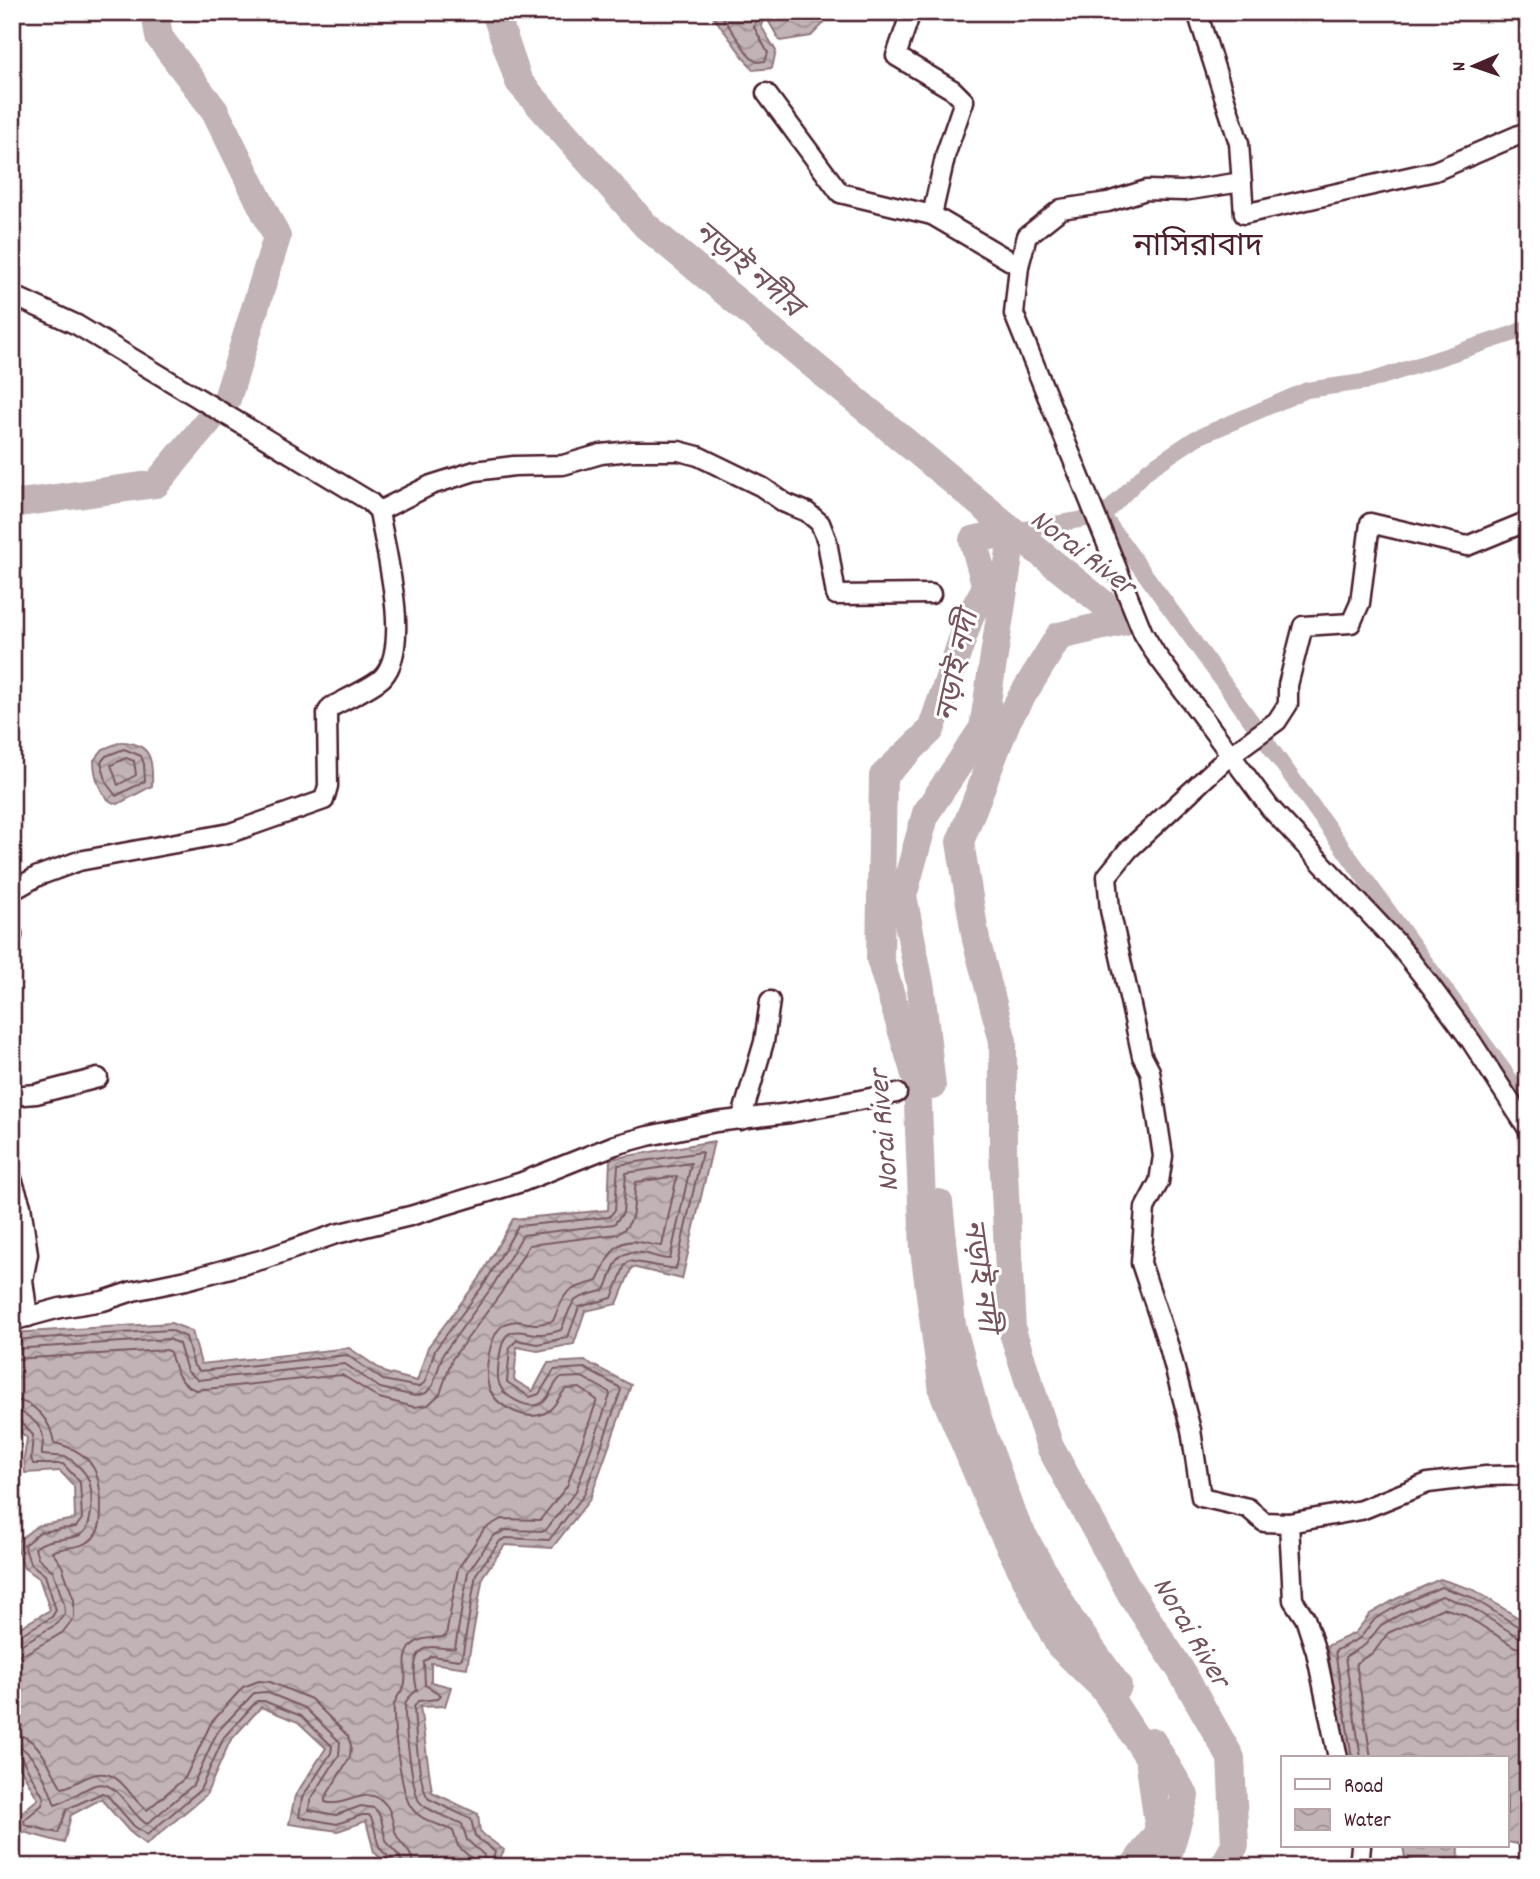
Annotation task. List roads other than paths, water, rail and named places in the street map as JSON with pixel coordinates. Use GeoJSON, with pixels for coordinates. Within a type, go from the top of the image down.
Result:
{"type":"FeatureCollection","features":[{"type":"Feature","properties":{"kind":"street"},"geometry":{"type":"LineString","coordinates":[[911,12],[896,56],[953,90],[964,101],[946,153],[932,215]]}},
{"type":"Feature","properties":{"kind":"street"},"geometry":{"type":"LineString","coordinates":[[1197,12],[1207,48],[1222,82],[1239,143],[1244,214],[1435,171],[1528,131]]}},
{"type":"Feature","properties":{"kind":"street"},"geometry":{"type":"LineString","coordinates":[[766,93],[840,192],[932,215],[1018,266]]}},
{"type":"Feature","properties":{"kind":"street"},"geometry":{"type":"LineString","coordinates":[[1242,182],[1182,191],[1146,190],[1108,202],[1061,209],[1027,236],[1018,266],[1014,314],[1143,633],[1229,756],[1270,808],[1396,942],[1471,1041],[1528,1129]]}},
{"type":"Feature","properties":{"kind":"street"},"geometry":{"type":"LineString","coordinates":[[12,295],[77,325],[374,506],[391,572],[398,627],[391,659],[383,677],[331,707],[327,713],[328,786],[324,800],[230,833],[79,861],[38,876],[12,891]]}},
{"type":"Feature","properties":{"kind":"street"},"geometry":{"type":"LineString","coordinates":[[374,506],[475,471],[514,466],[563,465],[601,454],[631,451],[679,451],[698,456],[762,486],[785,503],[814,517],[820,523],[827,541],[836,595],[932,594]]}},
{"type":"Feature","properties":{"kind":"street"},"geometry":{"type":"LineString","coordinates":[[1528,521],[1467,546],[1370,523],[1360,603],[1351,622],[1303,626],[1289,684],[1288,704],[1277,721],[1229,756],[1128,850],[1107,876],[1110,910],[1142,1056],[1150,1071],[1163,1156],[1160,1182],[1145,1208],[1141,1263],[1169,1347],[1191,1430],[1201,1497],[1248,1508],[1264,1522],[1289,1523],[1361,1510],[1428,1483],[1486,1476],[1528,1475]]}},
{"type":"Feature","properties":{"kind":"street"},"geometry":{"type":"LineString","coordinates":[[741,1120],[764,1042],[770,1001]]}},
{"type":"Feature","properties":{"kind":"street"},"geometry":{"type":"LineString","coordinates":[[12,1096],[36,1094],[98,1078]]}},
{"type":"Feature","properties":{"kind":"street"},"geometry":{"type":"LineString","coordinates":[[12,1179],[21,1206],[28,1254],[20,1319],[60,1308],[103,1301],[133,1291],[264,1259],[336,1234],[410,1216],[522,1182],[637,1139],[716,1122],[853,1103],[897,1093]]}},
{"type":"Feature","properties":{"kind":"street"},"geometry":{"type":"LineString","coordinates":[[1289,1523],[1293,1600],[1305,1618],[1317,1653],[1338,1756]]}},
{"type":"Feature","properties":{"kind":"street"},"geometry":{"type":"LineString","coordinates":[[1359,1867],[1361,1848]]}},
{"type":"Feature","properties":{"kind":"water"},"geometry":{"type":"Polygon","coordinates":[[[710,12],[819,12],[824,23],[811,36],[780,41],[765,15],[761,26],[776,51],[772,68],[753,70],[710,12]]]}},
{"type":"Feature","properties":{"kind":"water"},"geometry":{"type":"Polygon","coordinates":[[[121,742],[131,743],[145,750],[151,761],[152,786],[118,804],[103,793],[95,773],[94,760],[103,749],[121,742]]]}},
{"type":"Feature","properties":{"kind":"water"},"geometry":{"type":"Polygon","coordinates":[[[714,1141],[682,1279],[632,1267],[617,1304],[585,1311],[574,1344],[538,1351],[517,1347],[514,1380],[533,1391],[548,1363],[585,1361],[631,1385],[590,1499],[552,1548],[505,1545],[483,1576],[467,1668],[431,1663],[431,1682],[451,1687],[445,1706],[420,1707],[432,1792],[478,1814],[480,1832],[504,1850],[496,1867],[390,1867],[374,1852],[366,1821],[338,1831],[289,1824],[295,1796],[326,1748],[298,1722],[261,1707],[230,1741],[206,1795],[146,1845],[129,1831],[101,1799],[71,1815],[64,1843],[12,1829],[12,1820],[38,1799],[12,1754],[12,1634],[50,1610],[39,1578],[24,1568],[15,1543],[37,1526],[75,1519],[74,1486],[60,1471],[25,1473],[27,1438],[12,1424],[12,1333],[171,1323],[192,1331],[201,1364],[349,1348],[386,1373],[417,1381],[428,1347],[479,1279],[513,1219],[608,1210],[610,1159],[714,1141]]]}},
{"type":"Feature","properties":{"kind":"water"},"geometry":{"type":"Polygon","coordinates":[[[1440,1579],[1474,1590],[1528,1624],[1528,1850],[1508,1842],[1508,1756],[1345,1756],[1327,1646],[1355,1633],[1370,1614],[1440,1579]]]}},
{"type":"Feature","properties":{"kind":"water"},"geometry":{"type":"Polygon","coordinates":[[[1403,1848],[1459,1848],[1458,1865],[1430,1867],[1405,1858],[1403,1848]]]}},
{"type":"Feature","properties":{"kind":"waterway"},"geometry":{"type":"LineString","coordinates":[[12,504],[156,484],[227,399],[277,237],[215,111],[159,37],[155,12]]}},
{"type":"Feature","properties":{"kind":"waterway","name":"নড়াই নদীর"},"geometry":{"type":"LineString","coordinates":[[495,12],[519,82],[646,226],[1013,531],[983,728],[926,813],[903,896],[921,989],[932,1086]]}},
{"type":"Feature","properties":{"kind":"waterway"},"geometry":{"type":"LineString","coordinates":[[1013,531],[1103,516],[1148,470],[1196,438],[1307,390],[1370,381],[1528,327]]}},
{"type":"Feature","properties":{"kind":"waterway"},"geometry":{"type":"LineString","coordinates":[[1103,516],[1528,1104]]}},
{"type":"Feature","properties":{"kind":"waterway","name":"Norai River"},"geometry":{"type":"LineString","coordinates":[[1133,1867],[1159,1831],[1149,1758],[1104,1689],[1059,1645],[998,1523],[943,1392],[924,1250],[917,1081],[880,959],[883,776],[931,730],[971,614],[986,587],[973,540],[1013,531],[1125,621],[1059,636],[1008,719],[960,842],[976,940],[1003,1041],[1003,1153],[1012,1330],[1050,1447],[1131,1594],[1180,1669],[1231,1758],[1235,1845],[1223,1867]]}},
{"type":"Feature","properties":{"kind":"waterway","name":"নড়াই নদী"},"geometry":{"type":"LineString","coordinates":[[939,1203],[952,1325],[976,1414],[1016,1523],[1069,1617],[1118,1686]]}},
{"type":"Feature","properties":{"kind":"waterway","name":"নড়াই নদী"},"geometry":{"type":"LineString","coordinates":[[1152,1741],[1185,1796],[1165,1867]]}},
{"type":"Feature","properties":{"kind":"district","name":"নাসিরাবাদ"},"geometry":{"type":"Point","coordinates":[1198,244]}}]}
